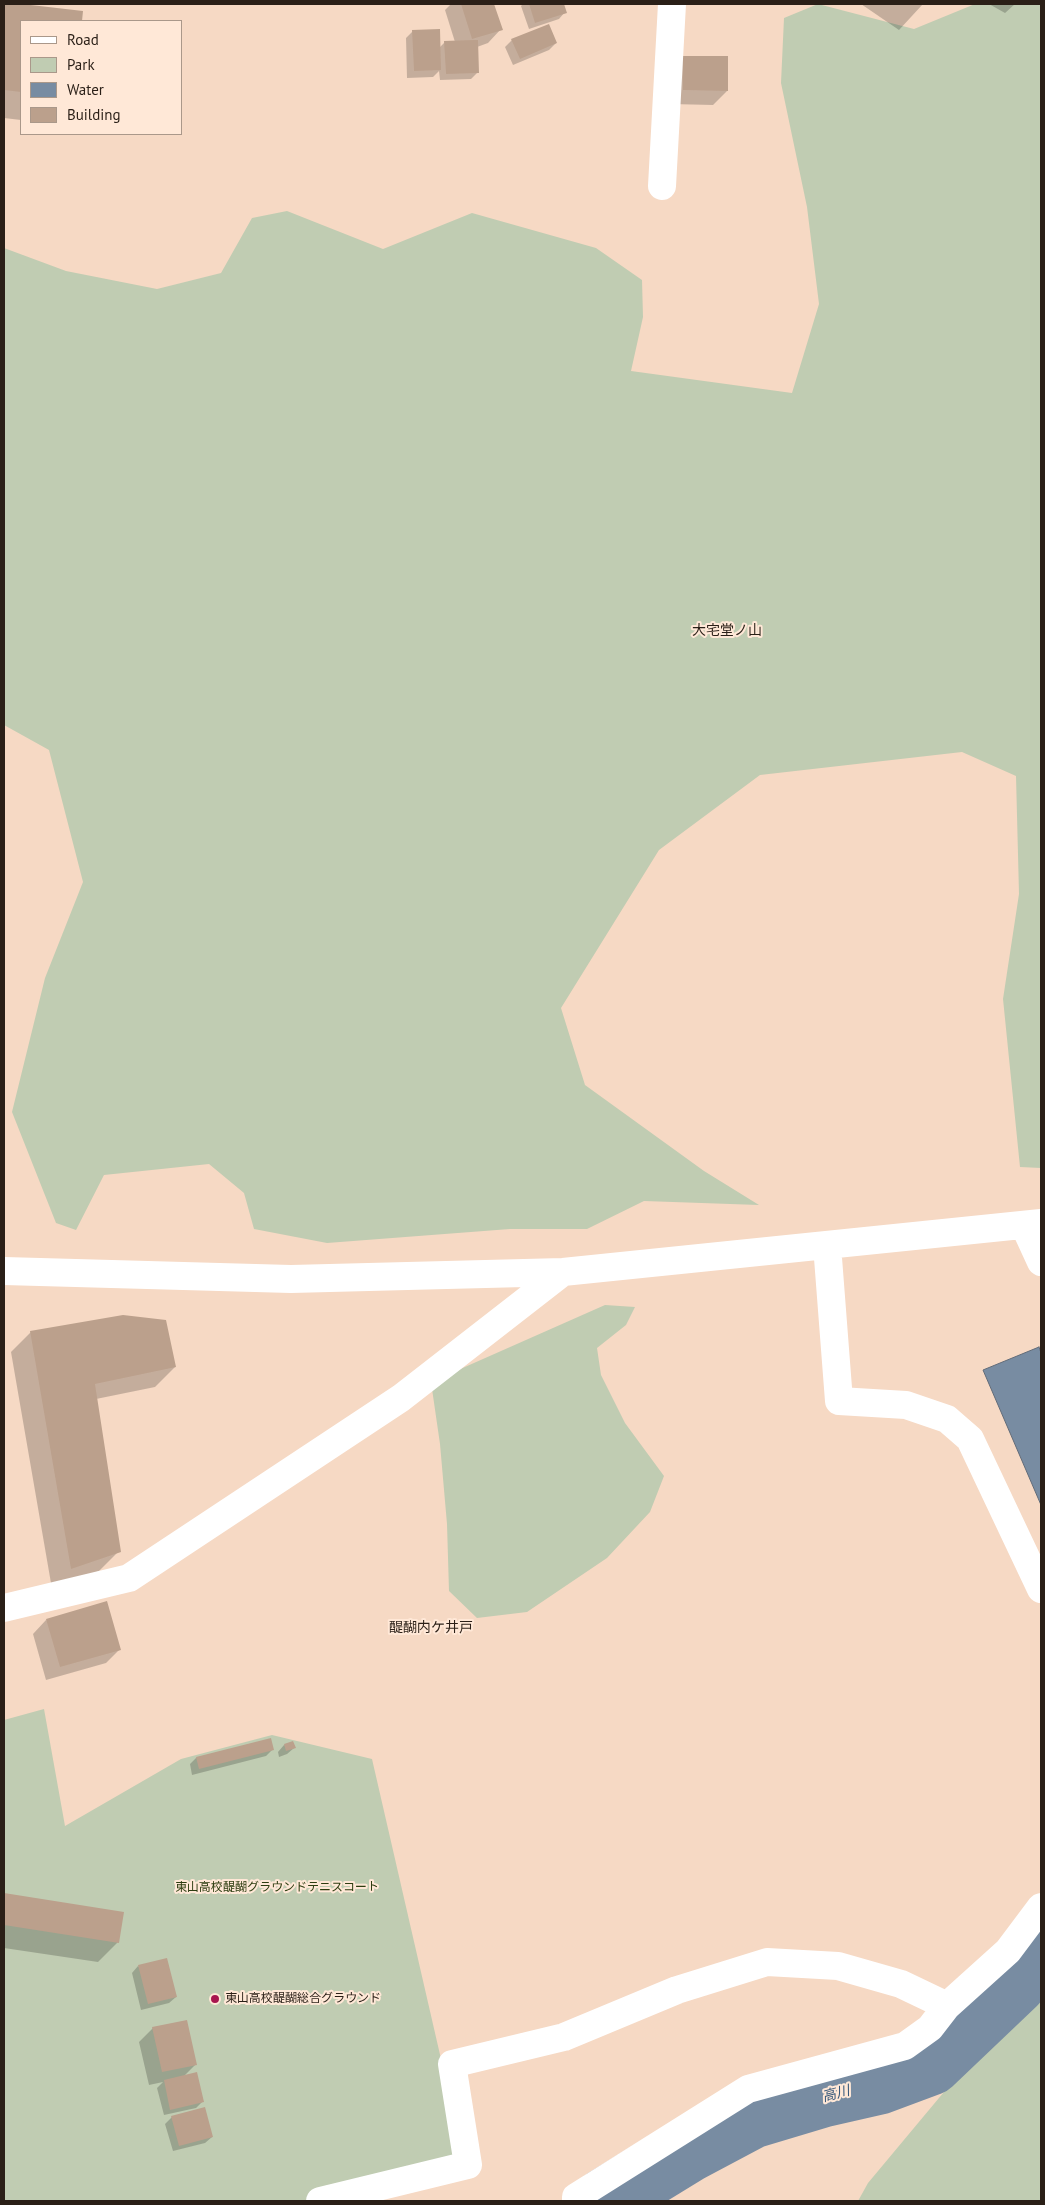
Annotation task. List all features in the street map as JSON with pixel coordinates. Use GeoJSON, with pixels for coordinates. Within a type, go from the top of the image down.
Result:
{"type":"FeatureCollection","features":[{"type":"Feature","properties":{"kind":"street"},"geometry":{"type":"LineString","coordinates":[[662,186],[672,4]]}},
{"type":"Feature","properties":{"kind":"street"},"geometry":{"type":"LineString","coordinates":[[4,1271],[291,1279],[563,1272],[1033,1224],[1041,1262]]}},
{"type":"Feature","properties":{"kind":"street"},"geometry":{"type":"LineString","coordinates":[[827,1245],[839,1401],[906,1405],[947,1419],[970,1439],[1041,1588]]}},
{"type":"Feature","properties":{"kind":"street"},"geometry":{"type":"LineString","coordinates":[[4,1608],[128,1578],[402,1398],[563,1272]]}},
{"type":"Feature","properties":{"kind":"street"},"geometry":{"type":"LineString","coordinates":[[576,2201],[576,2197],[748,2089],[905,2046],[930,2028],[947,2006],[1008,1952],[1041,1907]]}},
{"type":"Feature","properties":{"kind":"street"},"geometry":{"type":"LineString","coordinates":[[320,2201],[468,2165],[452,2064],[564,2037],[678,1990],[767,1962],[838,1966],[901,1984],[947,2006]]}},
{"type":"Feature","properties":{"kind":"green space"},"geometry":{"type":"Polygon","coordinates":[[[818,4],[914,29],[975,4],[1041,4],[1041,1168],[1020,1167],[1003,999],[1019,894],[1016,776],[962,752],[760,775],[659,850],[561,1008],[585,1085],[704,1171],[759,1205],[644,1201],[587,1229],[510,1229],[327,1243],[254,1229],[244,1193],[209,1164],[104,1175],[76,1230],[56,1223],[12,1112],[45,978],[83,882],[49,750],[4,725],[4,248],[66,271],[157,289],[221,273],[252,218],[287,211],[383,249],[472,213],[596,248],[642,280],[643,317],[631,371],[792,393],[819,304],[807,207],[781,83],[784,18],[818,4]]]}},
{"type":"Feature","properties":{"kind":"green space"},"geometry":{"type":"Polygon","coordinates":[[[605,1305],[635,1307],[626,1325],[597,1348],[601,1375],[625,1423],[664,1476],[650,1512],[607,1558],[527,1612],[477,1618],[449,1591],[447,1524],[440,1444],[431,1382],[605,1305]]]}},
{"type":"Feature","properties":{"kind":"green space","name":"東山高校醍醐総合グラウンド"},"geometry":{"type":"Polygon","coordinates":[[[44,1709],[65,1826],[181,1759],[272,1735],[372,1759],[467,2172],[338,2201],[4,2201],[4,1720],[44,1709]]]}},
{"type":"Feature","properties":{"kind":"green space"},"geometry":{"type":"Polygon","coordinates":[[[1041,1985],[1041,2201],[858,2201],[868,2183],[989,2038],[1041,1985]]]}},
{"type":"Feature","properties":{"kind":"water"},"geometry":{"type":"Polygon","coordinates":[[[1039,1347],[1041,1353],[1041,1505],[983,1370],[1039,1347]]]}},
{"type":"Feature","properties":{"kind":"building"},"geometry":{"type":"Polygon","coordinates":[[[4,4],[22,4],[83,11],[82,20],[20,20],[20,92],[4,90],[4,4]]]}},
{"type":"Feature","properties":{"kind":"building"},"geometry":{"type":"Polygon","coordinates":[[[461,4],[494,4],[503,30],[472,39],[461,4]]]}},
{"type":"Feature","properties":{"kind":"building"},"geometry":{"type":"Polygon","coordinates":[[[529,4],[564,4],[567,13],[535,23],[529,4]]]}},
{"type":"Feature","properties":{"kind":"building"},"geometry":{"type":"Polygon","coordinates":[[[549,24],[557,43],[520,59],[511,39],[549,24]]]}},
{"type":"Feature","properties":{"kind":"building"},"geometry":{"type":"Polygon","coordinates":[[[440,29],[441,70],[414,71],[412,30],[440,29]]]}},
{"type":"Feature","properties":{"kind":"building"},"geometry":{"type":"Polygon","coordinates":[[[478,40],[479,73],[446,74],[444,41],[478,40]]]}},
{"type":"Feature","properties":{"kind":"building"},"geometry":{"type":"Polygon","coordinates":[[[683,56],[728,56],[728,91],[683,90],[683,56]]]}},
{"type":"Feature","properties":{"kind":"building"},"geometry":{"type":"Polygon","coordinates":[[[123,1315],[166,1320],[176,1367],[95,1384],[121,1552],[71,1569],[30,1331],[123,1315]]]}},
{"type":"Feature","properties":{"kind":"building"},"geometry":{"type":"Polygon","coordinates":[[[107,1601],[121,1650],[60,1667],[46,1619],[107,1601]]]}},
{"type":"Feature","properties":{"kind":"building"},"geometry":{"type":"Polygon","coordinates":[[[271,1738],[274,1750],[199,1769],[196,1757],[271,1738]]]}},
{"type":"Feature","properties":{"kind":"building"},"geometry":{"type":"Polygon","coordinates":[[[293,1741],[296,1748],[286,1751],[284,1744],[293,1741]]]}},
{"type":"Feature","properties":{"kind":"building"},"geometry":{"type":"Polygon","coordinates":[[[4,1893],[124,1912],[119,1943],[4,1925],[4,1893]]]}},
{"type":"Feature","properties":{"kind":"building"},"geometry":{"type":"Polygon","coordinates":[[[167,1958],[177,1997],[148,2004],[138,1965],[167,1958]]]}},
{"type":"Feature","properties":{"kind":"building"},"geometry":{"type":"Polygon","coordinates":[[[187,2020],[197,2065],[162,2072],[152,2027],[187,2020]]]}},
{"type":"Feature","properties":{"kind":"building"},"geometry":{"type":"Polygon","coordinates":[[[197,2072],[204,2102],[170,2110],[164,2080],[197,2072]]]}},
{"type":"Feature","properties":{"kind":"building"},"geometry":{"type":"Polygon","coordinates":[[[205,2107],[213,2137],[179,2146],[171,2116],[205,2107]]]}},
{"type":"Feature","properties":{"kind":"waterway","name":"高川"},"geometry":{"type":"LineString","coordinates":[[605,2201],[688,2150],[752,2116],[822,2095],[879,2082],[930,2063],[1014,1983],[1041,1951]]}},
{"type":"Feature","properties":{"kind":"place","name":"東山高校醍醐総合グラウンド"},"geometry":{"type":"Point","coordinates":[215,1999]}},
{"type":"Feature","properties":{"kind":"district","name":"大宅堂ノ山"},"geometry":{"type":"Point","coordinates":[727,631]}},
{"type":"Feature","properties":{"kind":"district","name":"醍醐内ケ井戸"},"geometry":{"type":"Point","coordinates":[431,1628]}},
{"type":"Feature","properties":{"kind":"park label","name":"東山高校醍醐グラウンドテニスコート"},"geometry":{"type":"Point","coordinates":[277,1888]}}]}
